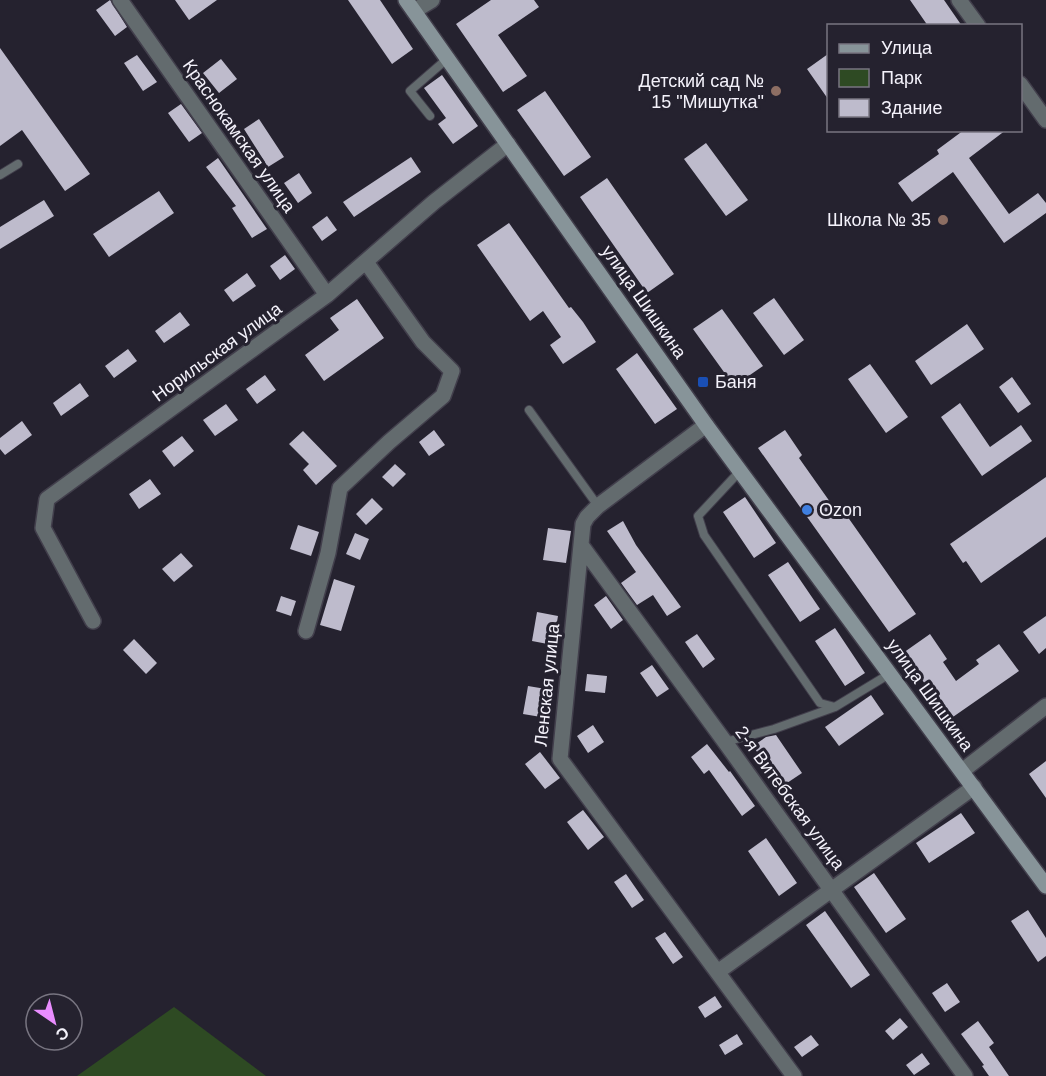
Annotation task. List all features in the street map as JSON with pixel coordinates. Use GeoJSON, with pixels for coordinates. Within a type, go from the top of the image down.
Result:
{"type":"FeatureCollection","features":[{"type":"Feature","properties":{"kind":"main road","name":"улица Шишкина"},"geometry":{"type":"LineString","coordinates":[[410,6],[706,425],[1046,885]]}},
{"type":"Feature","properties":{"kind":"street","name":"Краснокамская улица"},"geometry":{"type":"LineString","coordinates":[[120,0],[327,295]]}},
{"type":"Feature","properties":{"kind":"street"},"geometry":{"type":"LineString","coordinates":[[410,6],[432,0]]}},
{"type":"Feature","properties":{"kind":"street"},"geometry":{"type":"LineString","coordinates":[[959,0],[977,24]]}},
{"type":"Feature","properties":{"kind":"street"},"geometry":{"type":"LineString","coordinates":[[1022,87],[1046,120]]}},
{"type":"Feature","properties":{"kind":"street","name":"Норильская улица"},"geometry":{"type":"LineString","coordinates":[[93,621],[43,528],[48,499],[327,295],[434,202],[508,144]]}},
{"type":"Feature","properties":{"kind":"street"},"geometry":{"type":"LineString","coordinates":[[306,631],[328,553],[340,488],[443,396],[452,371],[423,342],[366,262]]}},
{"type":"Feature","properties":{"kind":"street","name":"Ленская улица"},"geometry":{"type":"LineString","coordinates":[[706,425],[598,506],[583,524],[560,759],[794,1076]]}},
{"type":"Feature","properties":{"kind":"street","name":"2-я Витебская улица"},"geometry":{"type":"LineString","coordinates":[[581,545],[965,1076]]}},
{"type":"Feature","properties":{"kind":"street"},"geometry":{"type":"LineString","coordinates":[[962,771],[1046,706]]}},
{"type":"Feature","properties":{"kind":"street"},"geometry":{"type":"LineString","coordinates":[[719,972],[974,787]]}},
{"type":"Feature","properties":{"kind":"lane"},"geometry":{"type":"LineString","coordinates":[[430,116],[410,91],[448,58]]}},
{"type":"Feature","properties":{"kind":"lane"},"geometry":{"type":"LineString","coordinates":[[0,175],[18,164]]}},
{"type":"Feature","properties":{"kind":"lane"},"geometry":{"type":"LineString","coordinates":[[529,410],[598,506]]}},
{"type":"Feature","properties":{"kind":"lane"},"geometry":{"type":"LineString","coordinates":[[740,471],[698,516],[704,535],[820,703],[835,707]]}},
{"type":"Feature","properties":{"kind":"lane"},"geometry":{"type":"LineString","coordinates":[[725,742],[774,729],[835,707],[891,673]]}},
{"type":"Feature","properties":{"kind":"green space"},"geometry":{"type":"Polygon","coordinates":[[[174,1007],[266,1076],[77,1076],[174,1007]]]}},
{"type":"Feature","properties":{"kind":"building"},"geometry":{"type":"Polygon","coordinates":[[[110,0],[127,27],[115,36],[96,10],[110,0]]]}},
{"type":"Feature","properties":{"kind":"building"},"geometry":{"type":"Polygon","coordinates":[[[175,0],[217,0],[189,20],[175,0]]]}},
{"type":"Feature","properties":{"kind":"building"},"geometry":{"type":"Polygon","coordinates":[[[348,0],[380,0],[413,49],[392,64],[348,0]]]}},
{"type":"Feature","properties":{"kind":"building"},"geometry":{"type":"Polygon","coordinates":[[[491,0],[534,0],[539,7],[498,35],[527,76],[503,92],[456,24],[491,0]]]}},
{"type":"Feature","properties":{"kind":"building"},"geometry":{"type":"Polygon","coordinates":[[[910,0],[944,0],[961,24],[927,24],[910,0]]]}},
{"type":"Feature","properties":{"kind":"building"},"geometry":{"type":"Polygon","coordinates":[[[0,48],[90,174],[65,191],[22,130],[0,146],[0,48]]]}},
{"type":"Feature","properties":{"kind":"building"},"geometry":{"type":"Polygon","coordinates":[[[137,55],[157,82],[143,91],[124,63],[137,55]]]}},
{"type":"Feature","properties":{"kind":"building"},"geometry":{"type":"Polygon","coordinates":[[[827,55],[827,98],[807,69],[827,55]]]}},
{"type":"Feature","properties":{"kind":"building"},"geometry":{"type":"Polygon","coordinates":[[[221,59],[237,79],[219,93],[203,73],[221,59]]]}},
{"type":"Feature","properties":{"kind":"building"},"geometry":{"type":"Polygon","coordinates":[[[442,75],[478,126],[453,144],[438,124],[446,118],[424,88],[442,75]]]}},
{"type":"Feature","properties":{"kind":"building"},"geometry":{"type":"Polygon","coordinates":[[[545,91],[591,157],[564,176],[517,110],[545,91]]]}},
{"type":"Feature","properties":{"kind":"building"},"geometry":{"type":"Polygon","coordinates":[[[181,104],[202,133],[189,142],[168,113],[181,104]]]}},
{"type":"Feature","properties":{"kind":"building"},"geometry":{"type":"Polygon","coordinates":[[[259,119],[284,157],[268,167],[244,129],[259,119]]]}},
{"type":"Feature","properties":{"kind":"building"},"geometry":{"type":"Polygon","coordinates":[[[961,132],[1003,132],[969,158],[1009,214],[1038,193],[1046,203],[1046,213],[1004,243],[953,172],[912,202],[898,183],[939,154],[937,150],[961,132]]]}},
{"type":"Feature","properties":{"kind":"building"},"geometry":{"type":"Polygon","coordinates":[[[706,143],[748,200],[726,216],[684,159],[706,143]]]}},
{"type":"Feature","properties":{"kind":"building"},"geometry":{"type":"Polygon","coordinates":[[[411,157],[421,172],[354,217],[343,202],[411,157]]]}},
{"type":"Feature","properties":{"kind":"building"},"geometry":{"type":"Polygon","coordinates":[[[218,158],[267,229],[252,238],[232,208],[236,206],[206,167],[218,158]]]}},
{"type":"Feature","properties":{"kind":"building"},"geometry":{"type":"Polygon","coordinates":[[[299,173],[312,193],[298,203],[284,183],[299,173]]]}},
{"type":"Feature","properties":{"kind":"building"},"geometry":{"type":"Polygon","coordinates":[[[607,178],[674,274],[647,293],[580,197],[607,178]]]}},
{"type":"Feature","properties":{"kind":"building"},"geometry":{"type":"Polygon","coordinates":[[[159,191],[174,213],[109,257],[93,234],[159,191]]]}},
{"type":"Feature","properties":{"kind":"building"},"geometry":{"type":"Polygon","coordinates":[[[44,200],[54,216],[0,249],[0,227],[44,200]]]}},
{"type":"Feature","properties":{"kind":"building"},"geometry":{"type":"Polygon","coordinates":[[[327,216],[337,230],[322,241],[312,227],[327,216]]]}},
{"type":"Feature","properties":{"kind":"building"},"geometry":{"type":"Polygon","coordinates":[[[509,223],[596,342],[563,364],[550,345],[561,337],[543,311],[530,321],[477,245],[509,223]]]}},
{"type":"Feature","properties":{"kind":"building"},"geometry":{"type":"Polygon","coordinates":[[[285,255],[295,269],[280,280],[270,266],[285,255]]]}},
{"type":"Feature","properties":{"kind":"building"},"geometry":{"type":"Polygon","coordinates":[[[247,273],[256,286],[233,302],[224,290],[247,273]]]}},
{"type":"Feature","properties":{"kind":"building"},"geometry":{"type":"Polygon","coordinates":[[[774,298],[804,340],[784,355],[753,313],[774,298]]]}},
{"type":"Feature","properties":{"kind":"building"},"geometry":{"type":"Polygon","coordinates":[[[357,299],[384,338],[324,381],[305,355],[339,330],[330,318],[357,299]]]}},
{"type":"Feature","properties":{"kind":"building"},"geometry":{"type":"Polygon","coordinates":[[[722,309],[763,366],[734,386],[693,329],[722,309]]]}},
{"type":"Feature","properties":{"kind":"building"},"geometry":{"type":"Polygon","coordinates":[[[180,312],[190,325],[164,343],[155,331],[180,312]]]}},
{"type":"Feature","properties":{"kind":"building"},"geometry":{"type":"Polygon","coordinates":[[[967,324],[984,349],[931,385],[915,361],[967,324]]]}},
{"type":"Feature","properties":{"kind":"building"},"geometry":{"type":"Polygon","coordinates":[[[128,349],[137,361],[114,378],[105,366],[128,349]]]}},
{"type":"Feature","properties":{"kind":"building"},"geometry":{"type":"Polygon","coordinates":[[[637,353],[677,409],[655,424],[616,369],[637,353]]]}},
{"type":"Feature","properties":{"kind":"building"},"geometry":{"type":"Polygon","coordinates":[[[870,364],[908,417],[886,433],[848,379],[870,364]]]}},
{"type":"Feature","properties":{"kind":"building"},"geometry":{"type":"Polygon","coordinates":[[[265,375],[276,390],[257,404],[246,389],[265,375]]]}},
{"type":"Feature","properties":{"kind":"building"},"geometry":{"type":"Polygon","coordinates":[[[1012,377],[1031,404],[1018,413],[999,387],[1012,377]]]}},
{"type":"Feature","properties":{"kind":"building"},"geometry":{"type":"Polygon","coordinates":[[[80,383],[89,396],[61,416],[53,403],[80,383]]]}},
{"type":"Feature","properties":{"kind":"building"},"geometry":{"type":"Polygon","coordinates":[[[960,403],[990,447],[1021,425],[1032,441],[982,476],[941,417],[960,403]]]}},
{"type":"Feature","properties":{"kind":"building"},"geometry":{"type":"Polygon","coordinates":[[[226,404],[238,420],[215,436],[203,420],[226,404]]]}},
{"type":"Feature","properties":{"kind":"building"},"geometry":{"type":"Polygon","coordinates":[[[22,421],[32,435],[5,455],[0,449],[0,438],[22,421]]]}},
{"type":"Feature","properties":{"kind":"building"},"geometry":{"type":"Polygon","coordinates":[[[434,430],[445,445],[429,456],[419,442],[434,430]]]}},
{"type":"Feature","properties":{"kind":"building"},"geometry":{"type":"Polygon","coordinates":[[[785,430],[802,455],[799,458],[835,509],[840,506],[916,614],[889,632],[758,448],[785,430]]]}},
{"type":"Feature","properties":{"kind":"building"},"geometry":{"type":"Polygon","coordinates":[[[303,431],[337,466],[316,485],[303,470],[309,464],[289,444],[303,431]]]}},
{"type":"Feature","properties":{"kind":"building"},"geometry":{"type":"Polygon","coordinates":[[[182,436],[194,451],[174,467],[162,451],[182,436]]]}},
{"type":"Feature","properties":{"kind":"building"},"geometry":{"type":"Polygon","coordinates":[[[395,464],[406,474],[393,487],[382,477],[395,464]]]}},
{"type":"Feature","properties":{"kind":"building"},"geometry":{"type":"Polygon","coordinates":[[[1046,477],[1046,537],[981,583],[966,561],[963,563],[950,544],[1046,477]]]}},
{"type":"Feature","properties":{"kind":"building"},"geometry":{"type":"Polygon","coordinates":[[[150,479],[161,494],[139,509],[129,494],[150,479]]]}},
{"type":"Feature","properties":{"kind":"building"},"geometry":{"type":"Polygon","coordinates":[[[745,497],[776,543],[754,558],[723,512],[745,497]]]}},
{"type":"Feature","properties":{"kind":"building"},"geometry":{"type":"Polygon","coordinates":[[[372,498],[383,509],[366,525],[356,514],[372,498]]]}},
{"type":"Feature","properties":{"kind":"building"},"geometry":{"type":"Polygon","coordinates":[[[623,521],[636,545],[681,607],[667,616],[653,595],[637,605],[621,583],[636,572],[607,531],[623,521]]]}},
{"type":"Feature","properties":{"kind":"building"},"geometry":{"type":"Polygon","coordinates":[[[298,525],[319,532],[311,556],[290,549],[298,525]]]}},
{"type":"Feature","properties":{"kind":"building"},"geometry":{"type":"Polygon","coordinates":[[[548,528],[571,531],[566,563],[543,560],[548,528]]]}},
{"type":"Feature","properties":{"kind":"building"},"geometry":{"type":"Polygon","coordinates":[[[355,533],[369,539],[360,560],[346,554],[355,533]]]}},
{"type":"Feature","properties":{"kind":"building"},"geometry":{"type":"Polygon","coordinates":[[[181,553],[193,566],[174,582],[162,569],[181,553]]]}},
{"type":"Feature","properties":{"kind":"building"},"geometry":{"type":"Polygon","coordinates":[[[788,562],[820,609],[800,622],[768,575],[788,562]]]}},
{"type":"Feature","properties":{"kind":"building"},"geometry":{"type":"Polygon","coordinates":[[[334,579],[355,586],[341,631],[320,625],[334,579]]]}},
{"type":"Feature","properties":{"kind":"building"},"geometry":{"type":"Polygon","coordinates":[[[281,596],[296,601],[291,616],[276,611],[281,596]]]}},
{"type":"Feature","properties":{"kind":"building"},"geometry":{"type":"Polygon","coordinates":[[[606,596],[623,620],[611,629],[594,605],[606,596]]]}},
{"type":"Feature","properties":{"kind":"building"},"geometry":{"type":"Polygon","coordinates":[[[537,612],[558,616],[553,645],[532,641],[537,612]]]}},
{"type":"Feature","properties":{"kind":"building"},"geometry":{"type":"Polygon","coordinates":[[[1046,616],[1046,648],[1039,654],[1023,632],[1046,616]]]}},
{"type":"Feature","properties":{"kind":"building"},"geometry":{"type":"Polygon","coordinates":[[[835,628],[865,673],[845,686],[815,641],[835,628]]]}},
{"type":"Feature","properties":{"kind":"building"},"geometry":{"type":"Polygon","coordinates":[[[697,634],[715,659],[703,668],[685,642],[697,634]]]}},
{"type":"Feature","properties":{"kind":"building"},"geometry":{"type":"Polygon","coordinates":[[[930,634],[947,659],[943,662],[956,681],[979,664],[976,660],[999,644],[1019,671],[950,719],[903,653],[930,634]]]}},
{"type":"Feature","properties":{"kind":"building"},"geometry":{"type":"Polygon","coordinates":[[[134,639],[157,663],[146,674],[123,650],[134,639]]]}},
{"type":"Feature","properties":{"kind":"building"},"geometry":{"type":"Polygon","coordinates":[[[652,665],[669,689],[657,697],[640,673],[652,665]]]}},
{"type":"Feature","properties":{"kind":"building"},"geometry":{"type":"Polygon","coordinates":[[[587,674],[607,676],[605,693],[585,691],[587,674]]]}},
{"type":"Feature","properties":{"kind":"building"},"geometry":{"type":"Polygon","coordinates":[[[528,686],[546,689],[541,717],[523,714],[528,686]]]}},
{"type":"Feature","properties":{"kind":"building"},"geometry":{"type":"Polygon","coordinates":[[[871,695],[884,714],[839,746],[825,727],[871,695]]]}},
{"type":"Feature","properties":{"kind":"building"},"geometry":{"type":"Polygon","coordinates":[[[593,725],[604,742],[588,753],[577,736],[593,725]]]}},
{"type":"Feature","properties":{"kind":"building"},"geometry":{"type":"Polygon","coordinates":[[[776,735],[802,773],[781,787],[753,746],[766,737],[776,735]]]}},
{"type":"Feature","properties":{"kind":"building"},"geometry":{"type":"Polygon","coordinates":[[[707,744],[755,806],[742,816],[709,770],[704,774],[691,757],[707,744]]]}},
{"type":"Feature","properties":{"kind":"building"},"geometry":{"type":"Polygon","coordinates":[[[540,752],[560,778],[545,789],[525,764],[540,752]]]}},
{"type":"Feature","properties":{"kind":"building"},"geometry":{"type":"Polygon","coordinates":[[[1046,761],[1046,798],[1029,774],[1046,761]]]}},
{"type":"Feature","properties":{"kind":"building"},"geometry":{"type":"Polygon","coordinates":[[[583,810],[604,837],[588,850],[567,822],[583,810]]]}},
{"type":"Feature","properties":{"kind":"building"},"geometry":{"type":"Polygon","coordinates":[[[961,813],[975,833],[929,863],[916,843],[961,813]]]}},
{"type":"Feature","properties":{"kind":"building"},"geometry":{"type":"Polygon","coordinates":[[[766,838],[797,883],[779,896],[748,851],[766,838]]]}},
{"type":"Feature","properties":{"kind":"building"},"geometry":{"type":"Polygon","coordinates":[[[874,873],[906,919],[886,933],[854,887],[874,873]]]}},
{"type":"Feature","properties":{"kind":"building"},"geometry":{"type":"Polygon","coordinates":[[[626,874],[644,900],[632,908],[614,882],[626,874]]]}},
{"type":"Feature","properties":{"kind":"building"},"geometry":{"type":"Polygon","coordinates":[[[1028,910],[1046,938],[1046,956],[1038,962],[1011,921],[1028,910]]]}},
{"type":"Feature","properties":{"kind":"building"},"geometry":{"type":"Polygon","coordinates":[[[825,911],[870,975],[851,988],[806,925],[825,911]]]}},
{"type":"Feature","properties":{"kind":"building"},"geometry":{"type":"Polygon","coordinates":[[[665,932],[683,957],[673,964],[655,938],[665,932]]]}},
{"type":"Feature","properties":{"kind":"building"},"geometry":{"type":"Polygon","coordinates":[[[947,983],[960,1002],[945,1012],[932,993],[947,983]]]}},
{"type":"Feature","properties":{"kind":"building"},"geometry":{"type":"Polygon","coordinates":[[[715,996],[722,1007],[705,1018],[698,1007],[715,996]]]}},
{"type":"Feature","properties":{"kind":"building"},"geometry":{"type":"Polygon","coordinates":[[[900,1018],[908,1027],[893,1040],[885,1031],[900,1018]]]}},
{"type":"Feature","properties":{"kind":"building"},"geometry":{"type":"Polygon","coordinates":[[[978,1021],[994,1043],[989,1047],[1009,1076],[989,1076],[982,1066],[984,1065],[961,1034],[978,1021]]]}},
{"type":"Feature","properties":{"kind":"building"},"geometry":{"type":"Polygon","coordinates":[[[737,1034],[743,1044],[725,1055],[719,1045],[737,1034]]]}},
{"type":"Feature","properties":{"kind":"building"},"geometry":{"type":"Polygon","coordinates":[[[811,1035],[819,1045],[802,1057],[794,1047],[811,1035]]]}},
{"type":"Feature","properties":{"kind":"building"},"geometry":{"type":"Polygon","coordinates":[[[922,1053],[930,1064],[914,1075],[906,1065],[922,1053]]]}},
{"type":"Feature","properties":{"kind":"place","name":"Детский сад № 15 \"Мишутка\""},"geometry":{"type":"Point","coordinates":[776,91]}},
{"type":"Feature","properties":{"kind":"place","name":"Школа № 35"},"geometry":{"type":"Point","coordinates":[943,220]}},
{"type":"Feature","properties":{"kind":"place","name":"Баня"},"geometry":{"type":"Point","coordinates":[703,382]}},
{"type":"Feature","properties":{"kind":"place","name":"Ozon"},"geometry":{"type":"Point","coordinates":[807,510]}}]}
